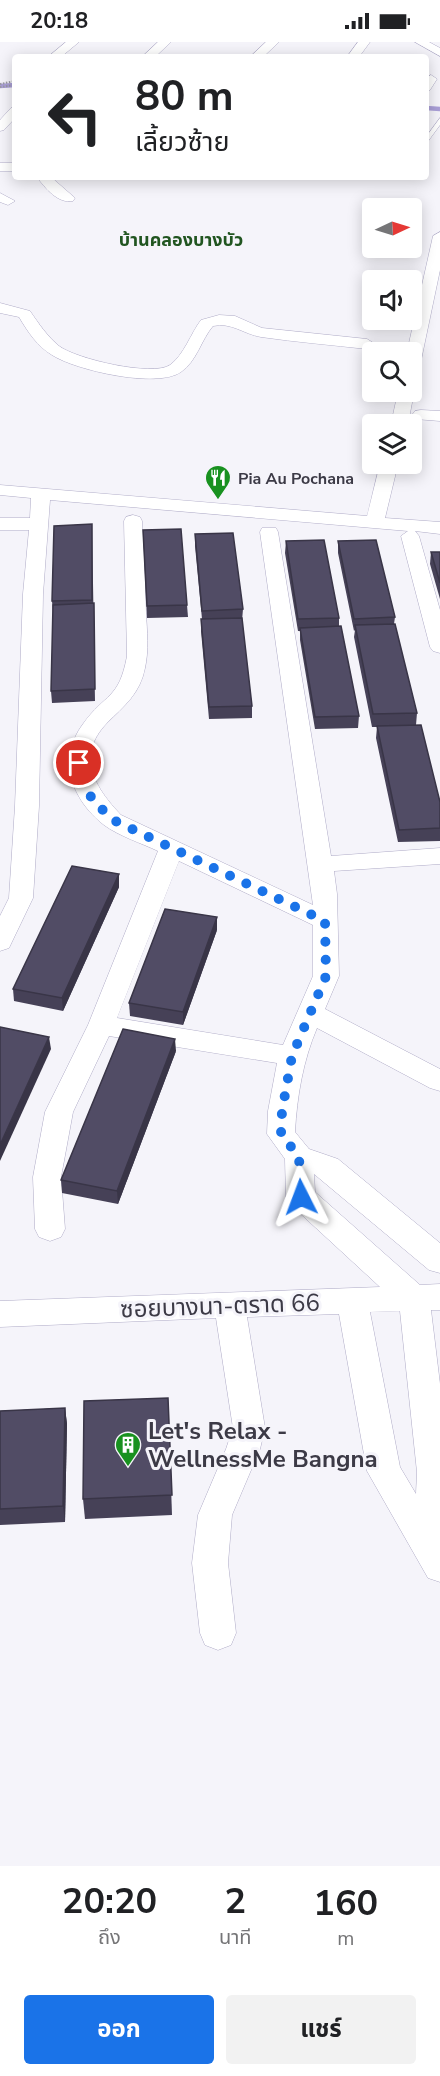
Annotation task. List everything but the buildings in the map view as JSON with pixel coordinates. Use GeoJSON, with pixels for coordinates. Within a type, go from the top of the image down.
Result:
{"type":"FeatureCollection","features":[{"type":"Feature","properties":{"kind":"street"},"geometry":{"type":"LineString","coordinates":[[58,54],[72,42]]}},
{"type":"Feature","properties":{"kind":"street"},"geometry":{"type":"LineString","coordinates":[[151,54],[165,42]]}},
{"type":"Feature","properties":{"kind":"street"},"geometry":{"type":"LineString","coordinates":[[259,54],[273,42]]}},
{"type":"Feature","properties":{"kind":"street"},"geometry":{"type":"LineString","coordinates":[[421,42],[440,53]]}},
{"type":"Feature","properties":{"kind":"street"},"geometry":{"type":"LineString","coordinates":[[46,180],[53,188],[68,198]]}},
{"type":"Feature","properties":{"kind":"street"},"geometry":{"type":"LineString","coordinates":[[417,342],[440,236]]}},
{"type":"Feature","properties":{"kind":"street"},"geometry":{"type":"LineString","coordinates":[[0,308],[25,314],[33,330],[46,345],[65,358],[89,367],[150,374],[173,370],[182,362],[207,323],[219,320],[235,321],[259,332],[362,343]]}},
{"type":"Feature","properties":{"kind":"street"},"geometry":{"type":"LineString","coordinates":[[422,415],[440,416]]}},
{"type":"Feature","properties":{"kind":"street"},"geometry":{"type":"LineString","coordinates":[[375,521],[387,474]]}},
{"type":"Feature","properties":{"kind":"street"},"geometry":{"type":"LineString","coordinates":[[0,490],[440,528]]}},
{"type":"Feature","properties":{"kind":"street"},"geometry":{"type":"LineString","coordinates":[[0,942],[21,898],[27,806],[33,594],[41,494]]}},
{"type":"Feature","properties":{"kind":"street"},"geometry":{"type":"LineString","coordinates":[[133,521],[137,657],[127,691],[91,728],[81,749],[80,780],[93,801],[113,820],[325,921]]}},
{"type":"Feature","properties":{"kind":"street"},"geometry":{"type":"LineString","coordinates":[[0,524],[39,524]]}},
{"type":"Feature","properties":{"kind":"street"},"geometry":{"type":"LineString","coordinates":[[269,532],[321,864],[325,921],[326,976],[292,1056],[282,1111],[281,1134],[299,1157],[328,1167],[440,1260]]}},
{"type":"Feature","properties":{"kind":"street"},"geometry":{"type":"LineString","coordinates":[[410,536],[440,647]]}},
{"type":"Feature","properties":{"kind":"street"},"geometry":{"type":"LineString","coordinates":[[50,1228],[47,1176],[60,1112],[101,1025],[172,848]]}},
{"type":"Feature","properties":{"kind":"street"},"geometry":{"type":"LineString","coordinates":[[321,864],[440,856]]}},
{"type":"Feature","properties":{"kind":"street"},"geometry":{"type":"LineString","coordinates":[[311,1013],[440,1081]]}},
{"type":"Feature","properties":{"kind":"street"},"geometry":{"type":"LineString","coordinates":[[101,1025],[292,1056]]}},
{"type":"Feature","properties":{"kind":"street"},"geometry":{"type":"LineString","coordinates":[[299,1157],[301,1197],[427,1298],[436,1558]]}},
{"type":"Feature","properties":{"kind":"street","name":"ซอยบางนา-ตราด 66"},"geometry":{"type":"LineString","coordinates":[[0,1314],[427,1298]]}},
{"type":"Feature","properties":{"kind":"street"},"geometry":{"type":"LineString","coordinates":[[352,1301],[384,1471],[436,1558]]}},
{"type":"Feature","properties":{"kind":"street"},"geometry":{"type":"LineString","coordinates":[[218,1633],[210,1563],[215,1515],[243,1449],[249,1428],[230,1306]]}},
{"type":"Feature","properties":{"kind":"lane"},"geometry":{"type":"LineString","coordinates":[[429,137],[440,120]]}},
{"type":"Feature","properties":{"kind":"waterway"},"geometry":{"type":"LineString","coordinates":[[0,86],[12,85]]}},
{"type":"Feature","properties":{"kind":"waterway"},"geometry":{"type":"LineString","coordinates":[[429,108],[440,109]]}},
{"type":"Feature","properties":{"kind":"place","name":"Pia Au Pochana"},"geometry":{"type":"Point","coordinates":[218,501]}},
{"type":"Feature","properties":{"kind":"place","name":"Let's Relax - WellnessMe Bangna"},"geometry":{"type":"Point","coordinates":[128,1468]}},
{"type":"Feature","properties":{"kind":"district","name":"บ้านคลองบางบัว"},"geometry":{"type":"Point","coordinates":[181,240]}},
{"type":"Feature","properties":{"kind":"route"},"geometry":{"type":"LineString","coordinates":[[79,763],[80,780],[93,801],[113,820],[325,921],[326,976],[292,1056],[282,1111],[281,1134],[299,1157],[301,1197]]}}]}
